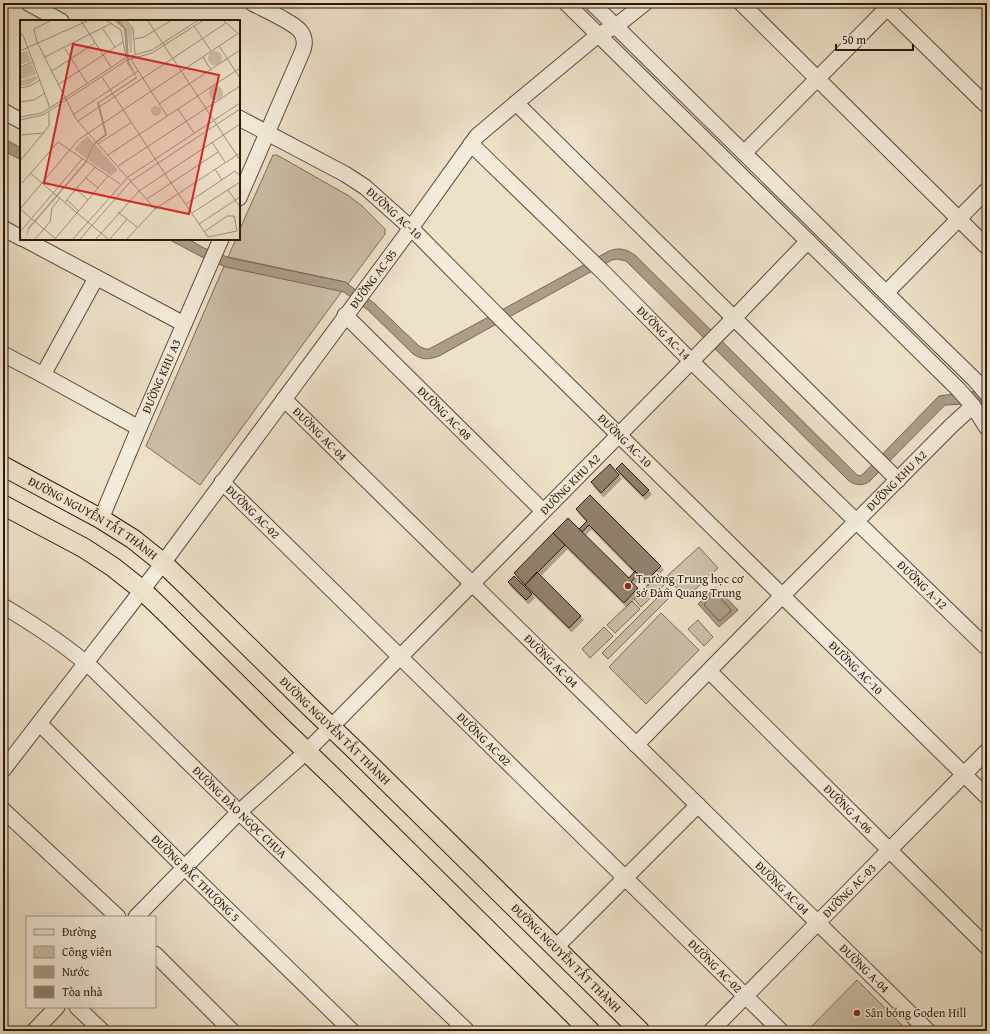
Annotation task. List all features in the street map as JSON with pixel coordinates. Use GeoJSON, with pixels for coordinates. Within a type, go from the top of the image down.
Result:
{"type":"FeatureCollection","features":[{"type":"Feature","properties":{"kind":"main road","name":"ĐƯỜNG NGUYỄN TẤT THÀNH"},"geometry":{"type":"LineString","coordinates":[[3,466],[101,519],[133,539],[162,563],[640,1031]]}},
{"type":"Feature","properties":{"kind":"main road"},"geometry":{"type":"LineString","coordinates":[[3,505],[84,548],[113,567],[142,590],[590,1031]]}},
{"type":"Feature","properties":{"kind":"street"},"geometry":{"type":"LineString","coordinates":[[28,3],[59,20]]}},
{"type":"Feature","properties":{"kind":"street"},"geometry":{"type":"LineString","coordinates":[[240,196],[303,50],[304,43],[304,37],[295,26],[252,3]]}},
{"type":"Feature","properties":{"kind":"street"},"geometry":{"type":"LineString","coordinates":[[566,3],[958,389],[973,406],[987,428]]}},
{"type":"Feature","properties":{"kind":"street"},"geometry":{"type":"LineString","coordinates":[[592,3],[886,293],[983,384]]}},
{"type":"Feature","properties":{"kind":"street","name":"ĐƯỜNG AC-05"},"geometry":{"type":"LineString","coordinates":[[3,770],[142,590],[411,228],[471,144],[484,130],[598,35],[616,26],[645,3]]}},
{"type":"Feature","properties":{"kind":"street"},"geometry":{"type":"LineString","coordinates":[[741,3],[987,247]]}},
{"type":"Feature","properties":{"kind":"street"},"geometry":{"type":"LineString","coordinates":[[744,153],[887,5],[987,106]]}},
{"type":"Feature","properties":{"kind":"street"},"geometry":{"type":"LineString","coordinates":[[516,103],[893,475]]}},
{"type":"Feature","properties":{"kind":"street"},"geometry":{"type":"LineString","coordinates":[[3,111],[20,120]]}},
{"type":"Feature","properties":{"kind":"street"},"geometry":{"type":"LineString","coordinates":[[240,119],[267,133]]}},
{"type":"Feature","properties":{"kind":"street","name":"ĐƯỜNG AC-10"},"geometry":{"type":"LineString","coordinates":[[267,133],[354,180],[376,196],[411,228],[618,435],[987,797]]}},
{"type":"Feature","properties":{"kind":"street","name":"ĐƯỜNG AC-14"},"geometry":{"type":"LineString","coordinates":[[471,144],[856,522]]}},
{"type":"Feature","properties":{"kind":"street"},"geometry":{"type":"LineString","coordinates":[[886,293],[987,190]]}},
{"type":"Feature","properties":{"kind":"street","name":"ĐƯỜNG KHU A3"},"geometry":{"type":"LineString","coordinates":[[4,230],[20,237]]}},
{"type":"Feature","properties":{"kind":"street","name":"ĐƯỜNG KHU A3"},"geometry":{"type":"LineString","coordinates":[[26,240],[184,324]]}},
{"type":"Feature","properties":{"kind":"street","name":"ĐƯỜNG KHU A2"},"geometry":{"type":"LineString","coordinates":[[137,916],[239,812],[306,752],[331,727],[808,241]]}},
{"type":"Feature","properties":{"kind":"street","name":"ĐƯỜNG KHU A3"},"geometry":{"type":"LineString","coordinates":[[101,519],[219,244]]}},
{"type":"Feature","properties":{"kind":"street"},"geometry":{"type":"LineString","coordinates":[[43,375],[96,278]]}},
{"type":"Feature","properties":{"kind":"street","name":"ĐƯỜNG AC-08"},"geometry":{"type":"LineString","coordinates":[[348,311],[543,511]]}},
{"type":"Feature","properties":{"kind":"street","name":"ĐƯỜNG KHU A3"},"geometry":{"type":"LineString","coordinates":[[3,354],[139,428]]}},
{"type":"Feature","properties":{"kind":"street","name":"ĐƯỜNG AC-04"},"geometry":{"type":"LineString","coordinates":[[284,399],[818,922]]}},
{"type":"Feature","properties":{"kind":"street","name":"ĐƯỜNG KHU A2"},"geometry":{"type":"LineString","coordinates":[[636,745],[856,522],[893,475],[973,406]]}},
{"type":"Feature","properties":{"kind":"street","name":"ĐƯỜNG AC-02"},"geometry":{"type":"LineString","coordinates":[[222,482],[781,1031]]}},
{"type":"Feature","properties":{"kind":"street","name":"ĐƯỜNG A-12"},"geometry":{"type":"LineString","coordinates":[[856,522],[987,648]]}},
{"type":"Feature","properties":{"kind":"street","name":"ĐƯỜNG ĐÀO NGỌC CHUA"},"geometry":{"type":"LineString","coordinates":[[3,606],[38,627],[85,662],[467,1031]]}},
{"type":"Feature","properties":{"kind":"street","name":"ĐƯỜNG A-06"},"geometry":{"type":"LineString","coordinates":[[709,671],[987,947]]}},
{"type":"Feature","properties":{"kind":"street","name":"ĐƯỜNG BẮC THƯỢNG 5"},"geometry":{"type":"LineString","coordinates":[[40,724],[352,1031]]}},
{"type":"Feature","properties":{"kind":"street","name":"ĐƯỜNG AC-03"},"geometry":{"type":"LineString","coordinates":[[711,1031],[987,751]]}},
{"type":"Feature","properties":{"kind":"street"},"geometry":{"type":"LineString","coordinates":[[555,948],[698,805]]}},
{"type":"Feature","properties":{"kind":"street"},"geometry":{"type":"LineString","coordinates":[[3,810],[117,916]]}},
{"type":"Feature","properties":{"kind":"street","name":"ĐƯỜNG A-04"},"geometry":{"type":"LineString","coordinates":[[818,922],[928,1031]]}},
{"type":"Feature","properties":{"kind":"street"},"geometry":{"type":"LineString","coordinates":[[156,955],[232,1031]]}},
{"type":"Feature","properties":{"kind":"street"},"geometry":{"type":"LineString","coordinates":[[34,1031],[56,1008]]}},
{"type":"Feature","properties":{"kind":"street"},"geometry":{"type":"LineString","coordinates":[[78,1008],[102,1031]]}},
{"type":"Feature","properties":{"kind":"green space"},"geometry":{"type":"Polygon","coordinates":[[[273,155],[277,155],[349,196],[362,206],[385,229],[385,234],[348,284],[345,282],[228,257],[236,240],[240,240],[240,229],[273,155]]]}},
{"type":"Feature","properties":{"kind":"green space"},"geometry":{"type":"Polygon","coordinates":[[[224,266],[342,291],[200,485],[146,446],[224,266]]]}},
{"type":"Feature","properties":{"kind":"green space"},"geometry":{"type":"Polygon","coordinates":[[[699,547],[718,568],[686,598],[666,577],[699,547]]]}},
{"type":"Feature","properties":{"kind":"green space"},"geometry":{"type":"Polygon","coordinates":[[[658,575],[665,584],[641,607],[634,599],[658,575]]]}},
{"type":"Feature","properties":{"kind":"green space"},"geometry":{"type":"Polygon","coordinates":[[[667,588],[673,594],[608,659],[602,653],[667,588]]]}},
{"type":"Feature","properties":{"kind":"green space"},"geometry":{"type":"Polygon","coordinates":[[[632,601],[640,609],[615,633],[607,625],[632,601]]]}},
{"type":"Feature","properties":{"kind":"green space"},"geometry":{"type":"Polygon","coordinates":[[[661,613],[699,650],[646,704],[609,667],[661,613]]]}},
{"type":"Feature","properties":{"kind":"green space"},"geometry":{"type":"Polygon","coordinates":[[[698,620],[713,637],[704,646],[688,629],[698,620]]]}},
{"type":"Feature","properties":{"kind":"green space"},"geometry":{"type":"Polygon","coordinates":[[[604,627],[613,636],[590,658],[582,649],[604,627]]]}},
{"type":"Feature","properties":{"kind":"green space","name":"Sân bóng Goden Hill"},"geometry":{"type":"Polygon","coordinates":[[[857,980],[908,1031],[807,1031],[857,980]]]}},
{"type":"Feature","properties":{"kind":"water"},"geometry":{"type":"Polygon","coordinates":[[[3,138],[20,147],[20,159],[3,150],[3,138]]]}},
{"type":"Feature","properties":{"kind":"water"},"geometry":{"type":"Polygon","coordinates":[[[170,240],[190,240],[204,248],[230,258],[345,282],[374,303],[419,346],[429,349],[609,251],[616,249],[626,250],[636,256],[857,475],[860,476],[939,396],[987,390],[987,403],[945,405],[870,481],[865,484],[856,484],[848,480],[626,261],[617,259],[612,260],[439,356],[426,359],[413,354],[368,310],[344,292],[226,267],[200,256],[170,240]]]}},
{"type":"Feature","properties":{"kind":"water"},"geometry":{"type":"Polygon","coordinates":[[[716,587],[738,610],[719,627],[698,604],[716,587]]]}},
{"type":"Feature","properties":{"kind":"building"},"geometry":{"type":"Polygon","coordinates":[[[622,463],[649,490],[643,496],[616,469],[622,463]]]}},
{"type":"Feature","properties":{"kind":"building"},"geometry":{"type":"Polygon","coordinates":[[[610,464],[619,475],[601,493],[591,482],[610,464]]]}},
{"type":"Feature","properties":{"kind":"building"},"geometry":{"type":"Polygon","coordinates":[[[590,495],[661,566],[645,582],[589,525],[582,532],[579,529],[587,521],[576,509],[590,495]]]}},
{"type":"Feature","properties":{"kind":"building"},"geometry":{"type":"Polygon","coordinates":[[[568,518],[629,578],[635,571],[638,574],[631,582],[638,588],[624,603],[553,533],[568,518]]]}},
{"type":"Feature","properties":{"kind":"building"},"geometry":{"type":"Polygon","coordinates":[[[553,533],[565,545],[525,585],[514,573],[553,533]]]}},
{"type":"Feature","properties":{"kind":"building"},"geometry":{"type":"Polygon","coordinates":[[[537,572],[581,616],[569,628],[525,585],[537,572]]]}},
{"type":"Feature","properties":{"kind":"building"},"geometry":{"type":"Polygon","coordinates":[[[514,576],[532,594],[526,600],[508,582],[514,576]]]}},
{"type":"Feature","properties":{"kind":"place","name":"Trường Trung học cơ sở Đàm Quang Trung"},"geometry":{"type":"Point","coordinates":[628,586]}},
{"type":"Feature","properties":{"kind":"place","name":"Sân bóng Goden Hill"},"geometry":{"type":"Point","coordinates":[857,1013]}}]}
